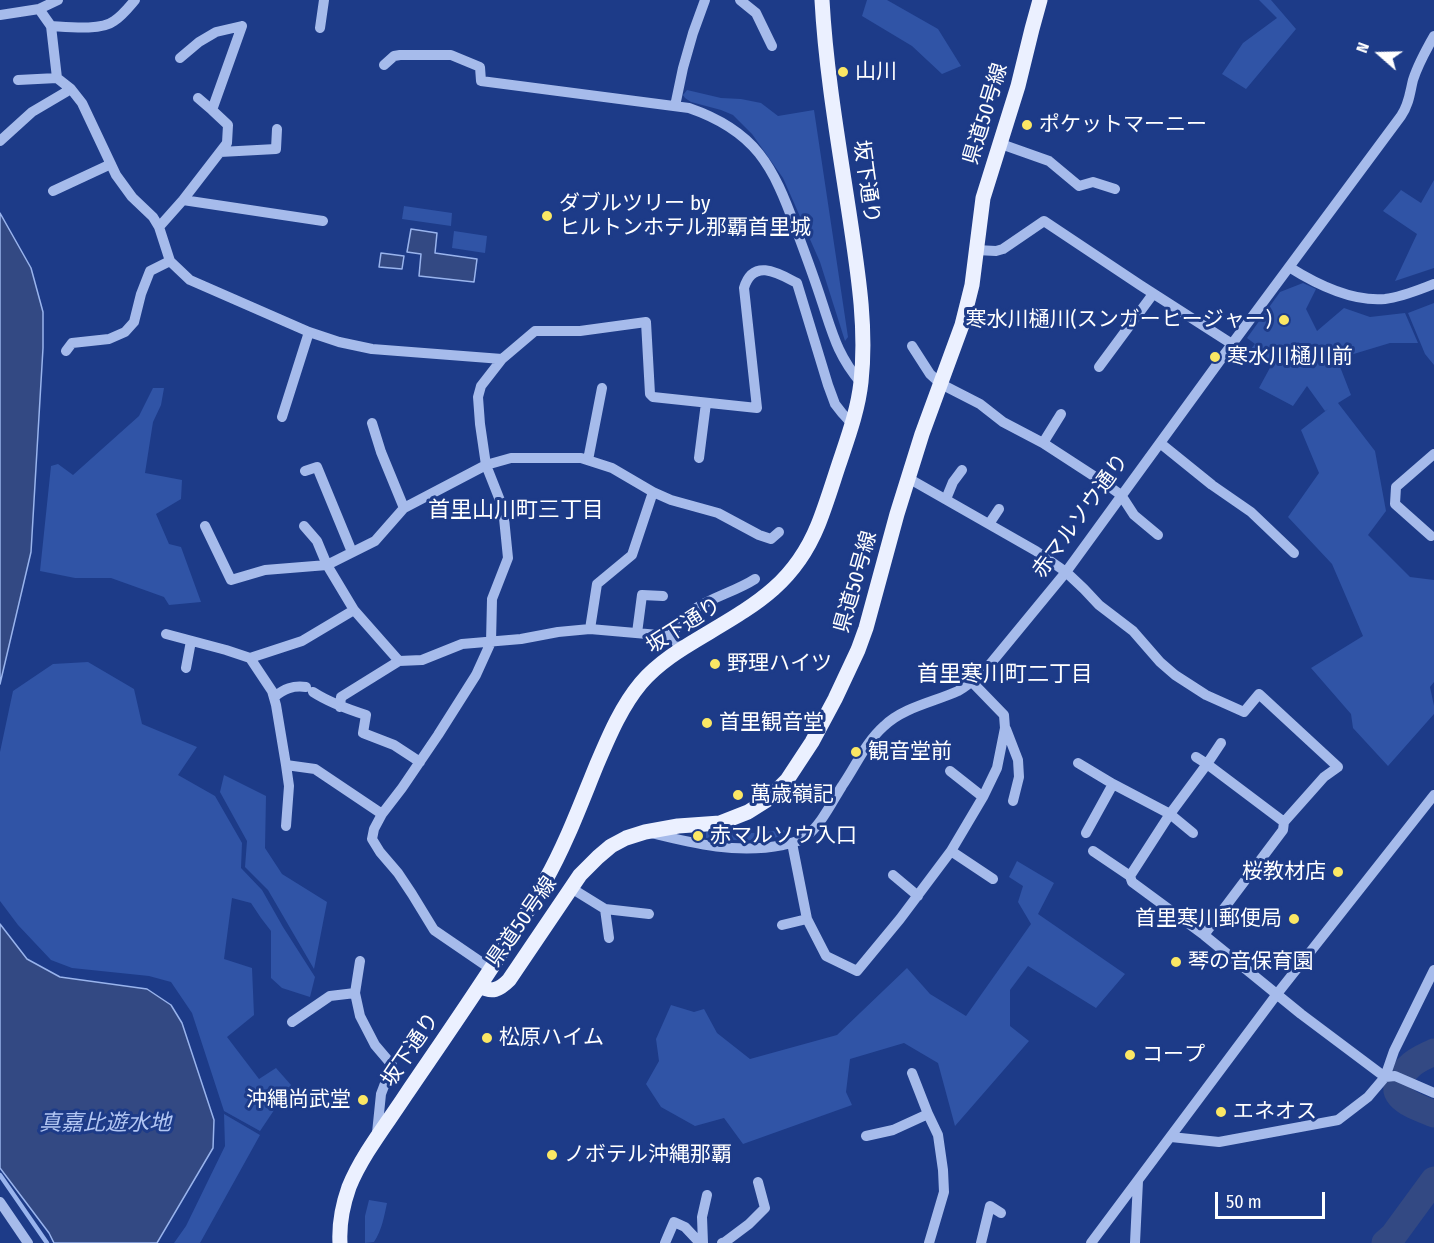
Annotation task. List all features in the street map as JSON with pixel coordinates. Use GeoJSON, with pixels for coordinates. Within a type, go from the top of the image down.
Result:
{"type":"FeatureCollection","features":[{"type":"Feature","properties":{"kind":"main road","name":"坂下通り"},"geometry":{"type":"LineString","coordinates":[[340,1243],[341,1220],[349,1188],[358,1170],[376,1139],[480,986],[531,906],[555,864],[624,707],[646,677],[663,663],[750,608],[778,586],[796,566],[818,526],[852,424],[861,383],[863,330],[859,277],[828,70],[822,0]]}},
{"type":"Feature","properties":{"kind":"main road","name":"県道50号線"},"geometry":{"type":"LineString","coordinates":[[480,986],[493,991],[501,988],[509,980],[571,888],[590,864],[611,846],[626,838],[661,828],[710,824],[729,820],[748,812],[767,800],[788,780],[812,742],[858,650],[908,478],[968,305],[983,198],[1018,86],[1040,0]]}},
{"type":"Feature","properties":{"kind":"street"},"geometry":{"type":"LineString","coordinates":[[0,15],[39,9],[58,0]]}},
{"type":"Feature","properties":{"kind":"street"},"geometry":{"type":"LineString","coordinates":[[51,26],[98,27],[107,25],[115,21],[135,0]]}},
{"type":"Feature","properties":{"kind":"street"},"geometry":{"type":"LineString","coordinates":[[320,28],[324,0]]}},
{"type":"Feature","properties":{"kind":"street"},"geometry":{"type":"LineString","coordinates":[[675,106],[693,33],[705,0]]}},
{"type":"Feature","properties":{"kind":"street"},"geometry":{"type":"LineString","coordinates":[[740,0],[756,13],[772,46]]}},
{"type":"Feature","properties":{"kind":"street"},"geometry":{"type":"LineString","coordinates":[[39,9],[51,26],[57,78]]}},
{"type":"Feature","properties":{"kind":"street"},"geometry":{"type":"LineString","coordinates":[[180,58],[216,32],[242,26],[212,110]]}},
{"type":"Feature","properties":{"kind":"street","name":"赤マルソウ通り"},"geometry":{"type":"LineString","coordinates":[[645,832],[735,849],[764,848],[792,843],[805,837],[814,828],[862,753],[884,725],[899,715],[960,690],[972,682],[992,662],[1066,572],[1404,111],[1415,75],[1434,36]]}},
{"type":"Feature","properties":{"kind":"street"},"geometry":{"type":"LineString","coordinates":[[384,65],[394,56],[400,55],[451,55],[480,67],[482,81],[675,106],[706,114],[736,131],[749,142],[772,170],[789,210],[836,344],[849,368],[861,383]]}},
{"type":"Feature","properties":{"kind":"street"},"geometry":{"type":"LineString","coordinates":[[18,80],[57,78],[71,89],[82,103],[116,175],[132,197],[153,217],[159,227],[170,261],[190,280],[309,332],[339,342],[372,349],[502,359]]}},
{"type":"Feature","properties":{"kind":"street"},"geometry":{"type":"LineString","coordinates":[[0,141],[32,112],[71,89]]}},
{"type":"Feature","properties":{"kind":"street"},"geometry":{"type":"LineString","coordinates":[[159,227],[183,201],[227,143],[228,125],[198,98]]}},
{"type":"Feature","properties":{"kind":"street"},"geometry":{"type":"LineString","coordinates":[[220,152],[276,149],[277,129]]}},
{"type":"Feature","properties":{"kind":"street"},"geometry":{"type":"LineString","coordinates":[[1001,144],[1049,161],[1079,186],[1093,182],[1115,189]]}},
{"type":"Feature","properties":{"kind":"street"},"geometry":{"type":"LineString","coordinates":[[53,191],[111,164]]}},
{"type":"Feature","properties":{"kind":"street"},"geometry":{"type":"LineString","coordinates":[[183,201],[323,221]]}},
{"type":"Feature","properties":{"kind":"street"},"geometry":{"type":"LineString","coordinates":[[976,250],[1002,249],[1044,221],[1232,344]]}},
{"type":"Feature","properties":{"kind":"street"},"geometry":{"type":"LineString","coordinates":[[66,351],[72,343],[109,339],[125,332],[134,322],[150,271],[170,261]]}},
{"type":"Feature","properties":{"kind":"street"},"geometry":{"type":"LineString","coordinates":[[1289,267],[1317,283],[1350,295],[1377,300],[1391,298],[1434,284]]}},
{"type":"Feature","properties":{"kind":"street"},"geometry":{"type":"LineString","coordinates":[[491,969],[434,930],[398,873],[372,839],[374,829],[382,814],[420,762],[476,675],[491,642],[492,599],[508,558],[503,508],[486,465],[478,397],[481,386],[502,359],[535,331],[580,331],[646,322],[650,394],[653,398],[757,408],[744,288],[756,271],[760,270],[780,274],[797,283],[835,404],[852,424]]}},
{"type":"Feature","properties":{"kind":"street"},"geometry":{"type":"LineString","coordinates":[[1100,367],[1154,294]]}},
{"type":"Feature","properties":{"kind":"street"},"geometry":{"type":"LineString","coordinates":[[282,417],[309,332]]}},
{"type":"Feature","properties":{"kind":"street"},"geometry":{"type":"LineString","coordinates":[[912,346],[930,374],[941,384],[980,404],[1004,422],[1077,464],[1121,495],[1134,515],[1158,535]]}},
{"type":"Feature","properties":{"kind":"street"},"geometry":{"type":"LineString","coordinates":[[588,460],[602,388]]}},
{"type":"Feature","properties":{"kind":"street"},"geometry":{"type":"LineString","coordinates":[[699,458],[706,403]]}},
{"type":"Feature","properties":{"kind":"street"},"geometry":{"type":"LineString","coordinates":[[1043,443],[1060,414]]}},
{"type":"Feature","properties":{"kind":"street"},"geometry":{"type":"LineString","coordinates":[[372,423],[404,508]]}},
{"type":"Feature","properties":{"kind":"street"},"geometry":{"type":"LineString","coordinates":[[1160,443],[1251,512],[1294,553]]}},
{"type":"Feature","properties":{"kind":"street"},"geometry":{"type":"LineString","coordinates":[[1431,536],[1395,504],[1396,487],[1434,454]]}},
{"type":"Feature","properties":{"kind":"street"},"geometry":{"type":"LineString","coordinates":[[205,526],[231,580],[265,570],[327,565],[375,541],[404,508],[486,465],[511,458],[581,458],[612,468],[671,500],[718,513],[759,535],[771,539],[779,532]]}},
{"type":"Feature","properties":{"kind":"street"},"geometry":{"type":"LineString","coordinates":[[305,471],[317,467],[352,552]]}},
{"type":"Feature","properties":{"kind":"street"},"geometry":{"type":"LineString","coordinates":[[946,499],[953,482],[962,470]]}},
{"type":"Feature","properties":{"kind":"street"},"geometry":{"type":"LineString","coordinates":[[908,478],[1036,551],[1066,572],[1099,605],[1133,631],[1160,662],[1175,675],[1206,695],[1244,712],[1258,694],[1338,767],[1324,777],[1284,822],[1283,830],[1204,935]]}},
{"type":"Feature","properties":{"kind":"street"},"geometry":{"type":"LineString","coordinates":[[590,629],[597,584],[632,555],[653,492]]}},
{"type":"Feature","properties":{"kind":"street"},"geometry":{"type":"LineString","coordinates":[[989,524],[999,509]]}},
{"type":"Feature","properties":{"kind":"street"},"geometry":{"type":"LineString","coordinates":[[304,526],[317,541],[327,565],[354,610],[399,661]]}},
{"type":"Feature","properties":{"kind":"street"},"geometry":{"type":"LineString","coordinates":[[670,636],[689,612],[708,601],[742,588],[755,579]]}},
{"type":"Feature","properties":{"kind":"street"},"geometry":{"type":"LineString","coordinates":[[637,633],[642,595],[663,596]]}},
{"type":"Feature","properties":{"kind":"street"},"geometry":{"type":"LineString","coordinates":[[166,633],[250,658],[302,641],[354,610]]}},
{"type":"Feature","properties":{"kind":"street"},"geometry":{"type":"LineString","coordinates":[[340,707],[341,697],[399,661],[422,660],[462,644],[521,639],[590,629],[670,636],[682,649]]}},
{"type":"Feature","properties":{"kind":"street"},"geometry":{"type":"LineString","coordinates":[[186,668],[191,641]]}},
{"type":"Feature","properties":{"kind":"street"},"geometry":{"type":"LineString","coordinates":[[250,658],[272,691],[276,705],[289,786],[286,826]]}},
{"type":"Feature","properties":{"kind":"street"},"geometry":{"type":"LineString","coordinates":[[792,843],[807,919],[826,956],[857,971],[951,851],[983,797],[997,768],[1005,728],[1004,716],[972,682]]}},
{"type":"Feature","properties":{"kind":"street"},"geometry":{"type":"LineString","coordinates":[[274,697],[282,690],[297,686],[310,690],[340,707],[366,715],[363,733],[394,745],[420,762]]}},
{"type":"Feature","properties":{"kind":"street"},"geometry":{"type":"LineString","coordinates":[[1005,728],[1018,760],[1019,777],[1013,801]]}},
{"type":"Feature","properties":{"kind":"street"},"geometry":{"type":"LineString","coordinates":[[1130,876],[1170,814],[1221,743]]}},
{"type":"Feature","properties":{"kind":"street"},"geometry":{"type":"LineString","coordinates":[[1196,757],[1284,822]]}},
{"type":"Feature","properties":{"kind":"street"},"geometry":{"type":"LineString","coordinates":[[1078,764],[1170,814],[1193,833]]}},
{"type":"Feature","properties":{"kind":"street"},"geometry":{"type":"LineString","coordinates":[[286,765],[315,768],[382,814]]}},
{"type":"Feature","properties":{"kind":"street"},"geometry":{"type":"LineString","coordinates":[[950,771],[983,797]]}},
{"type":"Feature","properties":{"kind":"street"},"geometry":{"type":"LineString","coordinates":[[1086,833],[1113,784]]}},
{"type":"Feature","properties":{"kind":"street"},"geometry":{"type":"LineString","coordinates":[[1091,1243],[1277,994],[1434,795]]}},
{"type":"Feature","properties":{"kind":"street"},"geometry":{"type":"LineString","coordinates":[[951,851],[993,879]]}},
{"type":"Feature","properties":{"kind":"street"},"geometry":{"type":"LineString","coordinates":[[1093,851],[1130,876],[1132,882],[1204,935],[1300,1014],[1390,1076],[1411,1082],[1434,1093]]}},
{"type":"Feature","properties":{"kind":"street"},"geometry":{"type":"LineString","coordinates":[[893,875],[918,896]]}},
{"type":"Feature","properties":{"kind":"street"},"geometry":{"type":"LineString","coordinates":[[571,888],[605,909],[649,914]]}},
{"type":"Feature","properties":{"kind":"street"},"geometry":{"type":"LineString","coordinates":[[605,909],[609,938]]}},
{"type":"Feature","properties":{"kind":"street"},"geometry":{"type":"LineString","coordinates":[[782,925],[807,919]]}},
{"type":"Feature","properties":{"kind":"street"},"geometry":{"type":"LineString","coordinates":[[360,961],[355,993],[360,1016],[375,1045],[392,1065],[381,1094],[376,1139]]}},
{"type":"Feature","properties":{"kind":"street"},"geometry":{"type":"LineString","coordinates":[[1171,1137],[1219,1142],[1338,1120],[1368,1097],[1390,1076],[1394,1051],[1434,970]]}},
{"type":"Feature","properties":{"kind":"street"},"geometry":{"type":"LineString","coordinates":[[292,1022],[330,996],[355,993]]}},
{"type":"Feature","properties":{"kind":"street"},"geometry":{"type":"LineString","coordinates":[[912,1074],[938,1135],[944,1170],[944,1192],[929,1243]]}},
{"type":"Feature","properties":{"kind":"street"},"geometry":{"type":"LineString","coordinates":[[866,1136],[893,1130],[928,1114]]}},
{"type":"Feature","properties":{"kind":"street"},"geometry":{"type":"LineString","coordinates":[[1136,1243],[1138,1181]]}},
{"type":"Feature","properties":{"kind":"street"},"geometry":{"type":"LineString","coordinates":[[722,1243],[749,1224],[765,1208],[758,1182]]}},
{"type":"Feature","properties":{"kind":"street"},"geometry":{"type":"LineString","coordinates":[[702,1243],[702,1217],[707,1195]]}},
{"type":"Feature","properties":{"kind":"street"},"geometry":{"type":"LineString","coordinates":[[0,1202],[28,1243]]}},
{"type":"Feature","properties":{"kind":"street"},"geometry":{"type":"LineString","coordinates":[[981,1243],[990,1206],[1001,1213]]}},
{"type":"Feature","properties":{"kind":"street"},"geometry":{"type":"LineString","coordinates":[[665,1243],[674,1222],[685,1227],[702,1243]]}},
{"type":"Feature","properties":{"kind":"shaded area"},"geometry":{"type":"Polygon","coordinates":[[[867,0],[887,0],[938,29],[961,66],[942,74],[912,46],[862,16],[867,0]]]}},
{"type":"Feature","properties":{"kind":"shaded area"},"geometry":{"type":"Polygon","coordinates":[[[1259,0],[1271,0],[1296,29],[1246,89],[1222,74],[1243,43],[1277,18],[1259,0]]]}},
{"type":"Feature","properties":{"kind":"shaded area"},"geometry":{"type":"Polygon","coordinates":[[[687,90],[721,98],[761,103],[778,116],[814,110],[848,337],[845,341],[820,262],[783,178],[752,134],[733,115],[691,102],[683,95],[687,90]]]}},
{"type":"Feature","properties":{"kind":"shaded area"},"geometry":{"type":"Polygon","coordinates":[[[1434,180],[1434,268],[1395,281],[1417,234],[1383,211],[1401,190],[1421,203],[1434,180]]]}},
{"type":"Feature","properties":{"kind":"shaded area"},"geometry":{"type":"Polygon","coordinates":[[[404,206],[452,213],[451,226],[402,219],[404,206]]]}},
{"type":"Feature","properties":{"kind":"shaded area"},"geometry":{"type":"Polygon","coordinates":[[[454,231],[487,236],[485,253],[452,248],[454,231]]]}},
{"type":"Feature","properties":{"kind":"shaded area"},"geometry":{"type":"Polygon","coordinates":[[[1303,283],[1316,289],[1306,309],[1317,331],[1344,308],[1370,317],[1405,313],[1418,343],[1390,343],[1337,359],[1351,395],[1338,403],[1375,451],[1386,511],[1368,535],[1410,577],[1434,580],[1434,682],[1430,687],[1434,714],[1388,766],[1353,728],[1351,714],[1311,668],[1363,636],[1332,564],[1288,517],[1319,473],[1301,430],[1328,409],[1325,411],[1307,386],[1293,406],[1259,388],[1272,364],[1250,350],[1255,344],[1247,338],[1280,292],[1303,283]]]}},
{"type":"Feature","properties":{"kind":"shaded area"},"geometry":{"type":"Polygon","coordinates":[[[1434,303],[1434,365],[1425,354],[1408,313],[1434,303]]]}},
{"type":"Feature","properties":{"kind":"shaded area"},"geometry":{"type":"Polygon","coordinates":[[[153,388],[164,388],[161,405],[153,422],[145,473],[182,480],[181,499],[156,514],[169,544],[181,547],[201,602],[169,605],[164,597],[111,578],[75,578],[40,571],[51,466],[58,464],[73,475],[139,416],[153,388]]]}},
{"type":"Feature","properties":{"kind":"shaded area"},"geometry":{"type":"Polygon","coordinates":[[[88,662],[134,689],[142,724],[197,747],[178,775],[215,796],[242,843],[241,868],[262,890],[315,977],[310,997],[282,988],[271,978],[271,931],[251,903],[232,898],[224,959],[252,968],[254,1015],[227,1037],[259,1079],[276,1068],[291,1085],[260,1131],[224,1111],[192,1013],[171,982],[149,976],[72,968],[51,960],[18,925],[0,901],[0,752],[13,691],[53,664],[88,662]]]}},
{"type":"Feature","properties":{"kind":"shaded area"},"geometry":{"type":"Polygon","coordinates":[[[224,775],[266,796],[265,848],[282,874],[327,902],[314,969],[268,890],[245,867],[247,841],[220,792],[224,775]]]}},
{"type":"Feature","properties":{"kind":"shaded area"},"geometry":{"type":"Polygon","coordinates":[[[784,830],[787,835],[766,839],[706,838],[706,832],[756,833],[784,830]]]}},
{"type":"Feature","properties":{"kind":"shaded area"},"geometry":{"type":"Polygon","coordinates":[[[1017,861],[1054,883],[1038,914],[1125,974],[1096,1008],[1028,966],[1010,990],[1010,1026],[1029,1041],[955,1126],[938,1063],[904,1043],[850,1059],[846,1092],[852,1105],[743,1144],[724,1118],[695,1126],[661,1107],[646,1084],[659,1061],[656,1039],[671,1005],[694,1012],[704,1009],[717,1033],[750,1059],[837,1035],[907,968],[930,994],[966,1016],[1031,924],[1018,902],[1023,886],[1009,877],[1017,861]]]}},
{"type":"Feature","properties":{"kind":"shaded area"},"geometry":{"type":"Polygon","coordinates":[[[224,1114],[260,1135],[200,1243],[174,1243],[186,1226],[225,1146],[224,1114]]]}},
{"type":"Feature","properties":{"kind":"shaded area"},"geometry":{"type":"Polygon","coordinates":[[[369,1200],[387,1203],[377,1237],[374,1242],[365,1243],[365,1216],[369,1200]]]}},
{"type":"Feature","properties":{"kind":"water"},"geometry":{"type":"Polygon","coordinates":[[[0,213],[31,268],[43,312],[43,348],[31,552],[0,684],[0,213]]]}},
{"type":"Feature","properties":{"kind":"water"},"geometry":{"type":"Polygon","coordinates":[[[411,229],[437,233],[435,253],[477,259],[474,282],[419,276],[421,254],[407,252],[411,229]]]}},
{"type":"Feature","properties":{"kind":"water"},"geometry":{"type":"Polygon","coordinates":[[[381,253],[404,256],[402,269],[379,267],[381,253]]]}},
{"type":"Feature","properties":{"kind":"water","name":"真嘉比遊水地"},"geometry":{"type":"Polygon","coordinates":[[[0,924],[27,959],[60,977],[147,989],[171,1005],[182,1023],[214,1120],[213,1148],[157,1243],[54,1243],[0,1168],[0,924]]]}},
{"type":"Feature","properties":{"kind":"waterway"},"geometry":{"type":"LineString","coordinates":[[1434,1052],[1411,1065],[1397,1085],[1400,1096],[1407,1102],[1434,1114]]}},
{"type":"Feature","properties":{"kind":"waterway"},"geometry":{"type":"LineString","coordinates":[[0,1175],[47,1243]]}},
{"type":"Feature","properties":{"kind":"waterway"},"geometry":{"type":"LineString","coordinates":[[1385,1243],[1393,1236],[1434,1180]]}},
{"type":"Feature","properties":{"kind":"place","name":"山川"},"geometry":{"type":"Point","coordinates":[843,72]}},
{"type":"Feature","properties":{"kind":"place","name":"ポケットマーニー"},"geometry":{"type":"Point","coordinates":[1027,125]}},
{"type":"Feature","properties":{"kind":"place","name":"ダブルツリー by ヒルトンホテル那覇首里城"},"geometry":{"type":"Point","coordinates":[547,216]}},
{"type":"Feature","properties":{"kind":"place","name":"寒水川樋川(スンガーヒージャー)"},"geometry":{"type":"Point","coordinates":[1284,320]}},
{"type":"Feature","properties":{"kind":"place","name":"寒水川樋川前"},"geometry":{"type":"Point","coordinates":[1215,357]}},
{"type":"Feature","properties":{"kind":"place","name":"野理ハイツ"},"geometry":{"type":"Point","coordinates":[715,664]}},
{"type":"Feature","properties":{"kind":"place","name":"首里観音堂"},"geometry":{"type":"Point","coordinates":[707,723]}},
{"type":"Feature","properties":{"kind":"place","name":"観音堂前"},"geometry":{"type":"Point","coordinates":[856,752]}},
{"type":"Feature","properties":{"kind":"place","name":"萬歳嶺記"},"geometry":{"type":"Point","coordinates":[738,795]}},
{"type":"Feature","properties":{"kind":"place","name":"赤マルソウ入口"},"geometry":{"type":"Point","coordinates":[698,836]}},
{"type":"Feature","properties":{"kind":"place","name":"桜教材店"},"geometry":{"type":"Point","coordinates":[1338,872]}},
{"type":"Feature","properties":{"kind":"place","name":"首里寒川郵便局"},"geometry":{"type":"Point","coordinates":[1294,919]}},
{"type":"Feature","properties":{"kind":"place","name":"琴の音保育園"},"geometry":{"type":"Point","coordinates":[1176,962]}},
{"type":"Feature","properties":{"kind":"place","name":"松原ハイム"},"geometry":{"type":"Point","coordinates":[487,1038]}},
{"type":"Feature","properties":{"kind":"place","name":"コープ"},"geometry":{"type":"Point","coordinates":[1130,1055]}},
{"type":"Feature","properties":{"kind":"place","name":"沖縄尚武堂"},"geometry":{"type":"Point","coordinates":[363,1100]}},
{"type":"Feature","properties":{"kind":"place","name":"エネオス"},"geometry":{"type":"Point","coordinates":[1221,1112]}},
{"type":"Feature","properties":{"kind":"place","name":"ノボテル沖縄那覇"},"geometry":{"type":"Point","coordinates":[552,1155]}},
{"type":"Feature","properties":{"kind":"district","name":"首里山川町三丁目"},"geometry":{"type":"Point","coordinates":[516,511]}},
{"type":"Feature","properties":{"kind":"district","name":"首里寒川町二丁目"},"geometry":{"type":"Point","coordinates":[1005,675]}}]}
